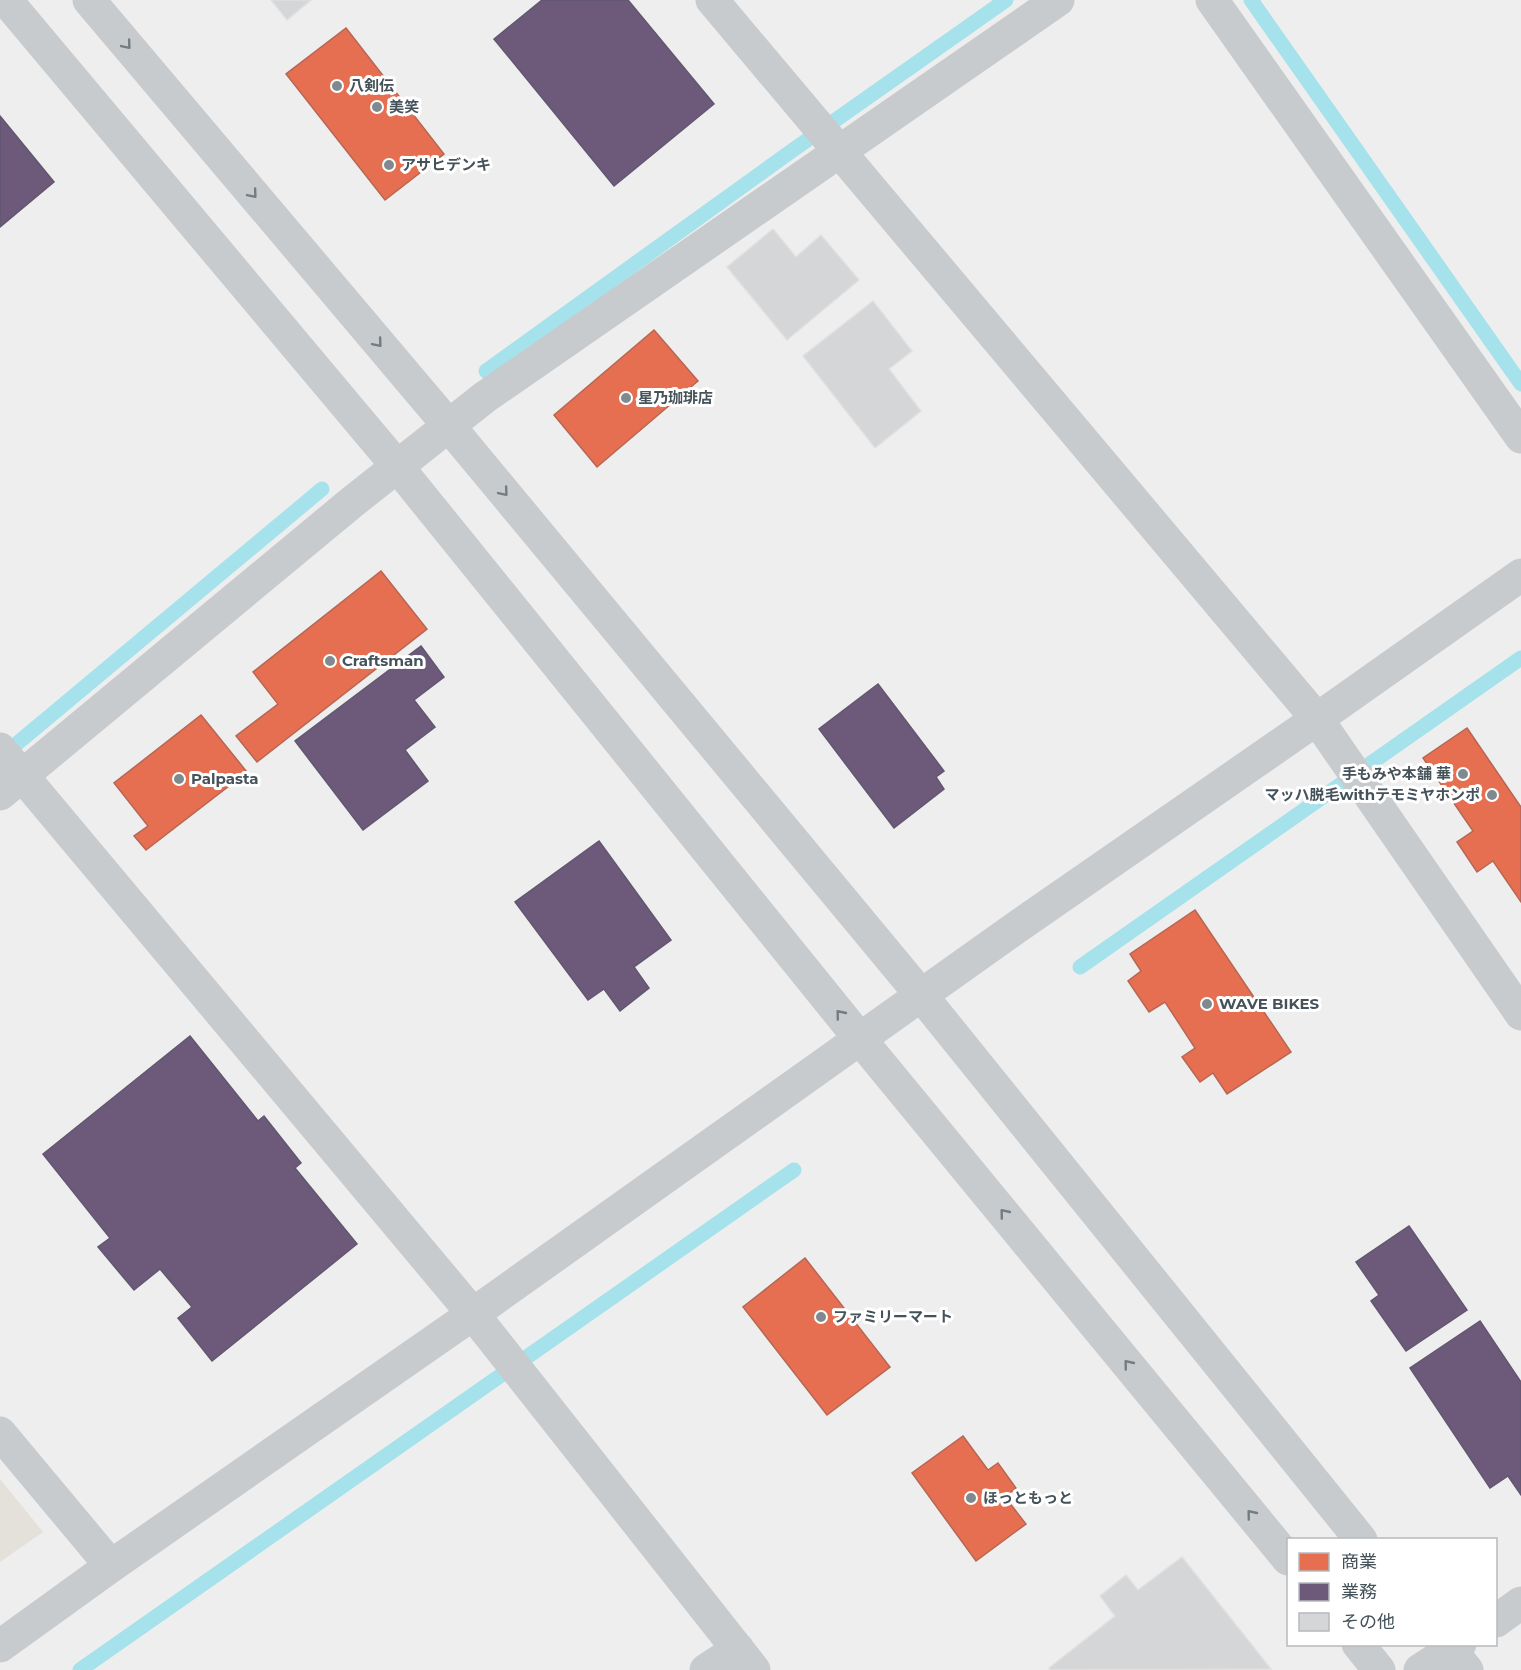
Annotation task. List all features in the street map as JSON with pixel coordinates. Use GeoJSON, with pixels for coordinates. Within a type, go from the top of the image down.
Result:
{"type":"FeatureCollection","features":[{"type":"Feature","properties":{"kind":"street"},"geometry":{"type":"LineString","coordinates":[[6,0],[397,466],[860,1039],[1287,1558]]}},
{"type":"Feature","properties":{"kind":"street"},"geometry":{"type":"LineString","coordinates":[[89,0],[449,426],[921,995],[1360,1538]]}},
{"type":"Feature","properties":{"kind":"street"},"geometry":{"type":"LineString","coordinates":[[712,0],[1317,720],[1521,1014]]}},
{"type":"Feature","properties":{"kind":"street"},"geometry":{"type":"LineString","coordinates":[[706,1670],[746,1659],[473,1314],[7,769],[397,466],[827,138],[1058,0]]}},
{"type":"Feature","properties":{"kind":"street"},"geometry":{"type":"LineString","coordinates":[[1212,0],[1521,437]]}},
{"type":"Feature","properties":{"kind":"street"},"geometry":{"type":"LineString","coordinates":[[0,1646],[473,1314],[921,995],[1317,720],[1521,575]]}},
{"type":"Feature","properties":{"kind":"street"},"geometry":{"type":"LineString","coordinates":[[0,1432],[111,1566]]}},
{"type":"Feature","properties":{"kind":"street"},"geometry":{"type":"LineString","coordinates":[[1497,1620],[1521,1604]]}},
{"type":"Feature","properties":{"kind":"street"},"geometry":{"type":"LineString","coordinates":[[1360,1646],[1379,1670]]}},
{"type":"Feature","properties":{"kind":"street"},"geometry":{"type":"LineString","coordinates":[[1420,1670],[1456,1652]]}},
{"type":"Feature","properties":{"kind":"shaded area"},"geometry":{"type":"Polygon","coordinates":[[[0,1479],[43,1532],[0,1562],[0,1479]]]}},
{"type":"Feature","properties":{"kind":"building: 商業"},"geometry":{"type":"Polygon","coordinates":[[[346,28],[444,154],[385,200],[286,74],[346,28]]]}},
{"type":"Feature","properties":{"kind":"building: 商業","name":"星乃珈琲店"},"geometry":{"type":"Polygon","coordinates":[[[654,330],[698,381],[597,467],[554,415],[654,330]]]}},
{"type":"Feature","properties":{"kind":"building: 商業"},"geometry":{"type":"Polygon","coordinates":[[[381,571],[427,629],[257,762],[236,736],[278,704],[253,672],[381,571]]]}},
{"type":"Feature","properties":{"kind":"building: 商業"},"geometry":{"type":"Polygon","coordinates":[[[201,715],[247,772],[146,850],[134,836],[148,826],[114,783],[201,715]]]}},
{"type":"Feature","properties":{"kind":"building: 商業"},"geometry":{"type":"Polygon","coordinates":[[[1467,728],[1521,807],[1521,902],[1493,861],[1477,872],[1457,842],[1473,831],[1423,758],[1467,728]]]}},
{"type":"Feature","properties":{"kind":"building: 商業"},"geometry":{"type":"Polygon","coordinates":[[[1195,910],[1291,1052],[1227,1094],[1213,1073],[1200,1082],[1182,1057],[1195,1048],[1165,1002],[1149,1012],[1128,981],[1141,971],[1130,954],[1195,910]]]}},
{"type":"Feature","properties":{"kind":"building: 商業"},"geometry":{"type":"Polygon","coordinates":[[[805,1258],[890,1367],[827,1415],[743,1307],[805,1258]]]}},
{"type":"Feature","properties":{"kind":"building: 商業"},"geometry":{"type":"Polygon","coordinates":[[[963,1436],[988,1470],[998,1463],[1016,1488],[1005,1497],[1026,1524],[976,1561],[912,1473],[963,1436]]]}},
{"type":"Feature","properties":{"kind":"building: 業務"},"geometry":{"type":"Polygon","coordinates":[[[542,0],[628,0],[714,104],[614,186],[494,39],[542,0]]]}},
{"type":"Feature","properties":{"kind":"building: 業務"},"geometry":{"type":"Polygon","coordinates":[[[0,116],[54,182],[0,227],[0,116]]]}},
{"type":"Feature","properties":{"kind":"building: 業務"},"geometry":{"type":"Polygon","coordinates":[[[421,646],[444,677],[414,700],[435,727],[405,750],[428,781],[363,830],[295,741],[421,646]]]}},
{"type":"Feature","properties":{"kind":"building: 業務"},"geometry":{"type":"Polygon","coordinates":[[[878,684],[944,771],[936,777],[944,789],[894,828],[819,729],[878,684]]]}},
{"type":"Feature","properties":{"kind":"building: 業務"},"geometry":{"type":"Polygon","coordinates":[[[599,841],[671,940],[634,967],[649,988],[620,1011],[604,989],[588,1000],[515,902],[599,841]]]}},
{"type":"Feature","properties":{"kind":"building: 業務"},"geometry":{"type":"Polygon","coordinates":[[[190,1036],[258,1121],[264,1116],[301,1163],[295,1168],[357,1244],[212,1361],[178,1318],[192,1307],[160,1269],[134,1290],[98,1247],[110,1238],[43,1154],[190,1036]]]}},
{"type":"Feature","properties":{"kind":"building: 業務"},"geometry":{"type":"Polygon","coordinates":[[[1409,1226],[1467,1310],[1406,1351],[1371,1301],[1379,1295],[1356,1262],[1409,1226]]]}},
{"type":"Feature","properties":{"kind":"building: 業務"},"geometry":{"type":"Polygon","coordinates":[[[1480,1321],[1521,1382],[1521,1495],[1508,1476],[1490,1488],[1410,1368],[1480,1321]]]}},
{"type":"Feature","properties":{"kind":"building: その他"},"geometry":{"type":"Polygon","coordinates":[[[271,0],[311,0],[287,20],[271,0]]]}},
{"type":"Feature","properties":{"kind":"building: その他"},"geometry":{"type":"Polygon","coordinates":[[[773,229],[796,257],[821,235],[859,280],[787,340],[727,267],[773,229]]]}},
{"type":"Feature","properties":{"kind":"building: その他"},"geometry":{"type":"Polygon","coordinates":[[[873,301],[912,351],[889,369],[921,411],[875,448],[803,356],[873,301]]]}},
{"type":"Feature","properties":{"kind":"building: その他"},"geometry":{"type":"Polygon","coordinates":[[[1182,1557],[1271,1669],[1050,1670],[1049,1668],[1115,1616],[1100,1596],[1126,1575],[1138,1590],[1182,1557]]]}},
{"type":"Feature","properties":{"kind":"waterway"},"geometry":{"type":"LineString","coordinates":[[486,371],[1006,0]]}},
{"type":"Feature","properties":{"kind":"waterway"},"geometry":{"type":"LineString","coordinates":[[1251,0],[1521,384]]}},
{"type":"Feature","properties":{"kind":"waterway"},"geometry":{"type":"LineString","coordinates":[[2,756],[322,489]]}},
{"type":"Feature","properties":{"kind":"waterway"},"geometry":{"type":"LineString","coordinates":[[1080,967],[1521,658]]}},
{"type":"Feature","properties":{"kind":"waterway"},"geometry":{"type":"LineString","coordinates":[[80,1670],[794,1170]]}},
{"type":"Feature","properties":{"kind":"place","name":"八剣伝"},"geometry":{"type":"Point","coordinates":[337,86]}},
{"type":"Feature","properties":{"kind":"place","name":"美笑"},"geometry":{"type":"Point","coordinates":[377,107]}},
{"type":"Feature","properties":{"kind":"place","name":"アサヒデンキ"},"geometry":{"type":"Point","coordinates":[389,165]}},
{"type":"Feature","properties":{"kind":"place","name":"星乃珈琲店"},"geometry":{"type":"Point","coordinates":[626,398]}},
{"type":"Feature","properties":{"kind":"place","name":"Craftsman"},"geometry":{"type":"Point","coordinates":[330,661]}},
{"type":"Feature","properties":{"kind":"place","name":"手もみや本舗 華"},"geometry":{"type":"Point","coordinates":[1463,774]}},
{"type":"Feature","properties":{"kind":"place","name":"Palpasta"},"geometry":{"type":"Point","coordinates":[179,779]}},
{"type":"Feature","properties":{"kind":"place","name":"マッハ脱毛withテモミヤホンポ"},"geometry":{"type":"Point","coordinates":[1492,795]}},
{"type":"Feature","properties":{"kind":"place","name":"WAVE BIKES"},"geometry":{"type":"Point","coordinates":[1207,1004]}},
{"type":"Feature","properties":{"kind":"place","name":"ファミリーマート"},"geometry":{"type":"Point","coordinates":[821,1317]}},
{"type":"Feature","properties":{"kind":"place","name":"ほっともっと"},"geometry":{"type":"Point","coordinates":[971,1498]}}]}
